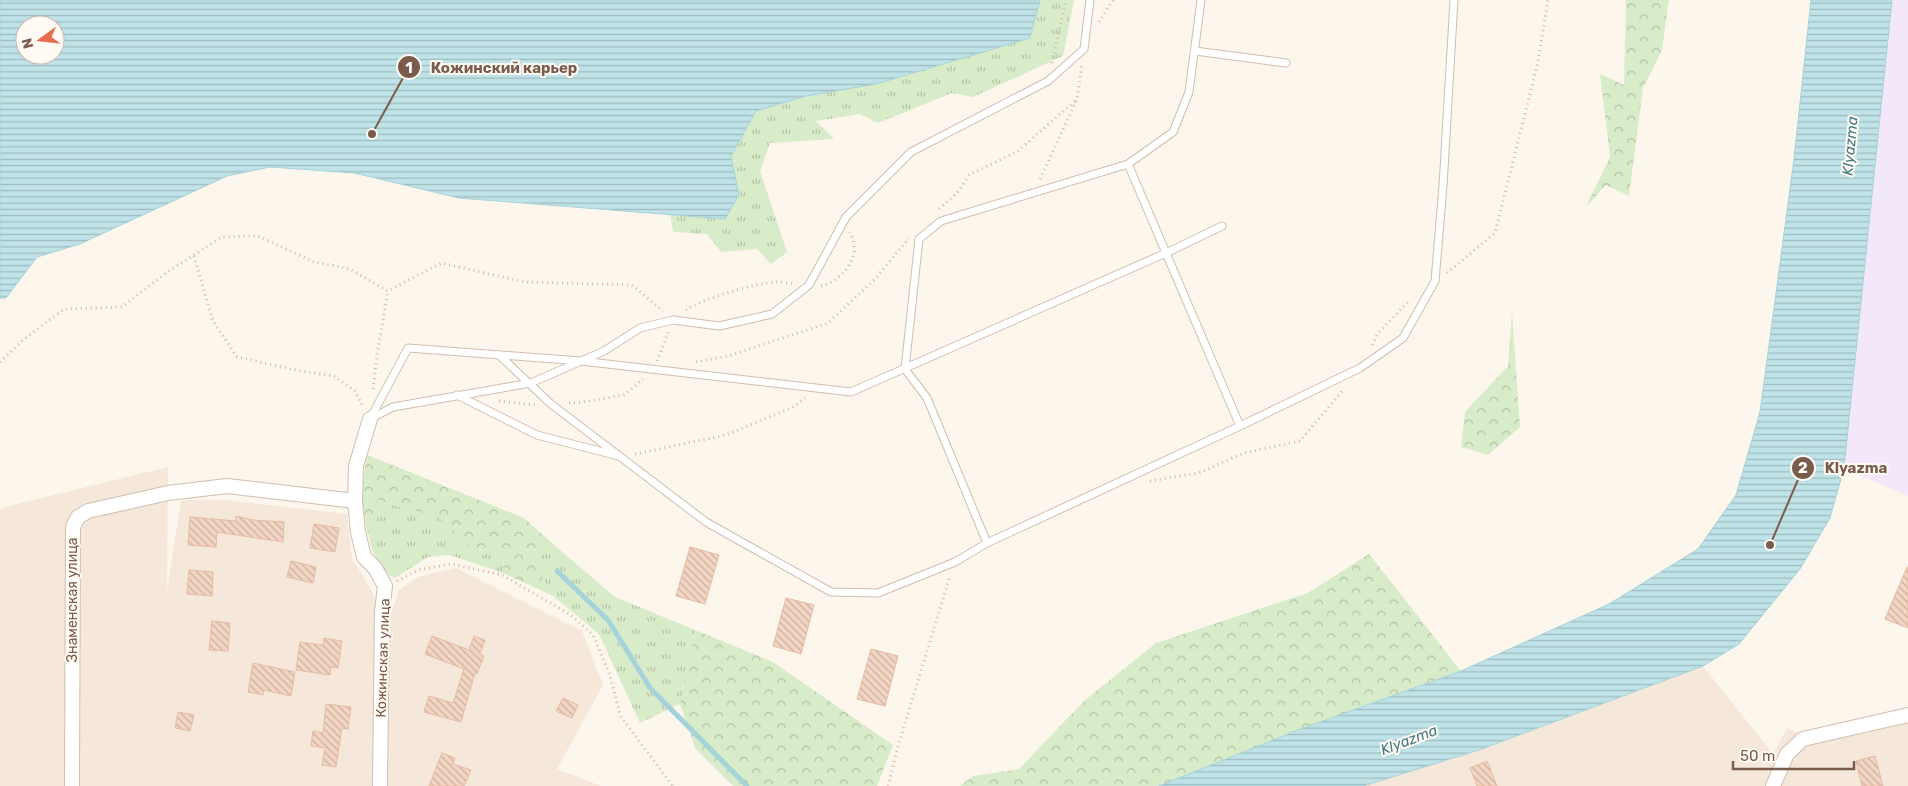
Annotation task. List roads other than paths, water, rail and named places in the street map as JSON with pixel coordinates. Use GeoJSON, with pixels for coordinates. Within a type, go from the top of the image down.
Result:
{"type":"FeatureCollection","features":[{"type":"Feature","properties":{"kind":"street","name":"Кожинская улица"},"geometry":{"type":"LineString","coordinates":[[370,419],[356,466],[355,501],[358,532],[364,557],[375,568],[385,586],[382,612],[380,786]]}},
{"type":"Feature","properties":{"kind":"street","name":"Знаменская улица"},"geometry":{"type":"LineString","coordinates":[[72,786],[73,527],[78,517],[88,511],[168,492],[227,486],[355,501]]}},
{"type":"Feature","properties":{"kind":"street"},"geometry":{"type":"LineString","coordinates":[[1773,786],[1787,754],[1804,739],[1908,715]]}},
{"type":"Feature","properties":{"kind":"lane"},"geometry":{"type":"LineString","coordinates":[[370,419],[393,407],[530,383],[604,351],[640,328],[674,320],[720,326],[772,314],[809,285],[846,217],[911,152],[1048,81],[1084,49],[1090,0]]}},
{"type":"Feature","properties":{"kind":"lane"},"geometry":{"type":"LineString","coordinates":[[987,543],[927,398],[904,369],[918,239],[941,221],[1128,164],[1173,132],[1189,92],[1201,0]]}},
{"type":"Feature","properties":{"kind":"lane"},"geometry":{"type":"LineString","coordinates":[[499,355],[551,404],[706,522],[831,592],[878,593],[954,562],[987,543],[1240,426],[1360,368],[1403,338],[1435,281],[1443,186],[1454,0]]}},
{"type":"Feature","properties":{"kind":"lane"},"geometry":{"type":"LineString","coordinates":[[1195,51],[1286,63]]}},
{"type":"Feature","properties":{"kind":"lane"},"geometry":{"type":"LineString","coordinates":[[1128,164],[1240,426]]}},
{"type":"Feature","properties":{"kind":"lane"},"geometry":{"type":"LineString","coordinates":[[370,419],[408,348],[581,361],[653,371],[851,392],[1166,253],[1222,226]]}},
{"type":"Feature","properties":{"kind":"lane"},"geometry":{"type":"LineString","coordinates":[[456,395],[537,435],[623,457]]}},
{"type":"Feature","properties":{"kind":"water"},"geometry":{"type":"Polygon","coordinates":[[[0,0],[1040,0],[1030,38],[876,84],[806,96],[756,111],[731,156],[739,195],[725,219],[459,198],[354,173],[270,167],[227,176],[80,244],[37,257],[6,298],[0,298],[0,0]]]}},
{"type":"Feature","properties":{"kind":"water"},"geometry":{"type":"Polygon","coordinates":[[[1811,0],[1892,0],[1844,468],[1830,518],[1800,569],[1739,644],[1703,666],[1479,750],[1363,786],[1159,786],[1298,730],[1461,671],[1609,604],[1698,549],[1736,495],[1760,412],[1794,159],[1811,0]]]}},
{"type":"Feature","properties":{"kind":"waterway"},"geometry":{"type":"LineString","coordinates":[[557,571],[608,620],[650,688],[747,786]]}},
{"type":"Feature","properties":{"kind":"place","name":"Кожинский карьер"},"geometry":{"type":"Point","coordinates":[372,134]}},
{"type":"Feature","properties":{"kind":"place","name":"Klyazma"},"geometry":{"type":"Point","coordinates":[1770,545]}}]}
